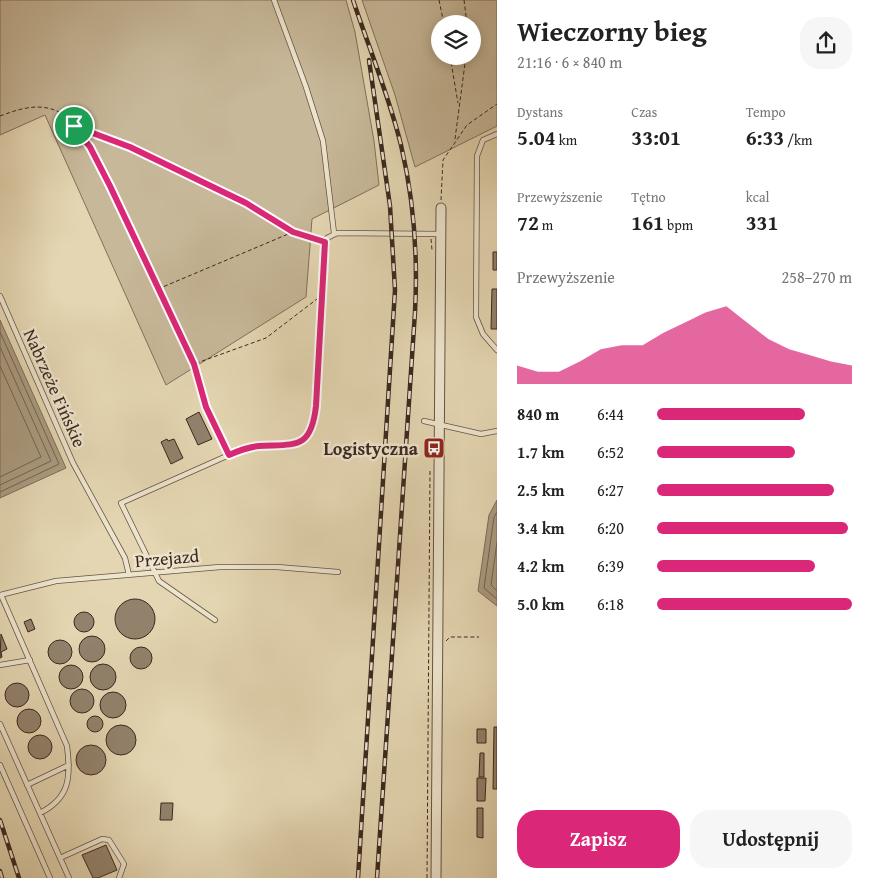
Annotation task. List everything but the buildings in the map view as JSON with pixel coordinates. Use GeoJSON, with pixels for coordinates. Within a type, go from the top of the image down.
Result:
{"type":"FeatureCollection","features":[{"type":"Feature","properties":{"kind":"street"},"geometry":{"type":"LineString","coordinates":[[436,876],[441,208]]}},
{"type":"Feature","properties":{"kind":"lane"},"geometry":{"type":"LineString","coordinates":[[274,0],[306,87],[323,141],[334,233]]}},
{"type":"Feature","properties":{"kind":"lane"},"geometry":{"type":"LineString","coordinates":[[497,134],[483,140],[477,156],[476,317],[483,334],[497,350]]}},
{"type":"Feature","properties":{"kind":"lane"},"geometry":{"type":"LineString","coordinates":[[215,620],[159,581],[120,503],[229,455],[258,446],[292,446],[299,444],[309,435],[315,421],[324,294],[325,242],[329,235],[334,233],[440,234]]}},
{"type":"Feature","properties":{"kind":"lane","name":"Nabrzeże Fińskie"},"geometry":{"type":"LineString","coordinates":[[0,296],[73,464],[125,558],[129,574]]}},
{"type":"Feature","properties":{"kind":"lane"},"geometry":{"type":"LineString","coordinates":[[206,407],[229,455]]}},
{"type":"Feature","properties":{"kind":"lane"},"geometry":{"type":"LineString","coordinates":[[424,421],[482,434],[497,431]]}},
{"type":"Feature","properties":{"kind":"lane","name":"Przejazd"},"geometry":{"type":"LineString","coordinates":[[0,595],[56,581],[154,572],[246,566],[338,572]]}},
{"type":"Feature","properties":{"kind":"lane"},"geometry":{"type":"LineString","coordinates":[[0,595],[67,746],[69,765],[67,780],[58,803],[40,813]]}},
{"type":"Feature","properties":{"kind":"lane"},"geometry":{"type":"LineString","coordinates":[[0,665],[30,660]]}},
{"type":"Feature","properties":{"kind":"lane"},"geometry":{"type":"LineString","coordinates":[[0,724],[69,878]]}},
{"type":"Feature","properties":{"kind":"lane"},"geometry":{"type":"LineString","coordinates":[[0,765],[50,878]]}},
{"type":"Feature","properties":{"kind":"lane"},"geometry":{"type":"LineString","coordinates":[[27,785],[69,765]]}},
{"type":"Feature","properties":{"kind":"lane"},"geometry":{"type":"LineString","coordinates":[[60,858],[106,839],[113,844],[124,864],[119,878]]}},
{"type":"Feature","properties":{"kind":"path"},"geometry":{"type":"LineString","coordinates":[[439,0],[442,15]]}},
{"type":"Feature","properties":{"kind":"path"},"geometry":{"type":"LineString","coordinates":[[464,0],[466,15]]}},
{"type":"Feature","properties":{"kind":"path"},"geometry":{"type":"LineString","coordinates":[[452,65],[459,106]]}},
{"type":"Feature","properties":{"kind":"path"},"geometry":{"type":"LineString","coordinates":[[455,140],[465,65]]}},
{"type":"Feature","properties":{"kind":"path"},"geometry":{"type":"LineString","coordinates":[[441,208],[443,160],[467,125],[497,104]]}},
{"type":"Feature","properties":{"kind":"path"},"geometry":{"type":"LineString","coordinates":[[0,116],[27,106],[59,112],[74,126],[90,147],[194,364],[206,407]]}},
{"type":"Feature","properties":{"kind":"path"},"geometry":{"type":"LineString","coordinates":[[74,126],[130,147],[238,199],[293,232],[325,242]]}},
{"type":"Feature","properties":{"kind":"path"},"geometry":{"type":"LineString","coordinates":[[158,290],[293,232]]}},
{"type":"Feature","properties":{"kind":"path"},"geometry":{"type":"LineString","coordinates":[[194,364],[266,338],[324,294]]}},
{"type":"Feature","properties":{"kind":"path"},"geometry":{"type":"LineString","coordinates":[[427,878],[430,471]]}},
{"type":"Feature","properties":{"kind":"path"},"geometry":{"type":"LineString","coordinates":[[438,649],[443,649],[445,641],[450,637],[479,638]]}},
{"type":"Feature","properties":{"kind":"shaded area"},"geometry":{"type":"Polygon","coordinates":[[[0,0],[346,0],[355,32],[374,141],[379,185],[312,219],[306,297],[166,385],[45,115],[0,135],[0,0]]]}},
{"type":"Feature","properties":{"kind":"shaded area"},"geometry":{"type":"Polygon","coordinates":[[[362,0],[497,0],[497,126],[415,167],[395,95],[362,0]]]}},
{"type":"Feature","properties":{"kind":"water"},"geometry":{"type":"Polygon","coordinates":[[[0,320],[66,468],[0,498],[0,320]]]}},
{"type":"Feature","properties":{"kind":"water"},"geometry":{"type":"Polygon","coordinates":[[[497,500],[497,606],[478,591],[489,515],[497,500]]]}},
{"type":"Feature","properties":{"kind":"railway"},"geometry":{"type":"LineString","coordinates":[[353,0],[385,90],[401,145],[412,207],[416,270],[415,312],[377,878]]}},
{"type":"Feature","properties":{"kind":"railway"},"geometry":{"type":"LineString","coordinates":[[358,878],[395,290],[390,206],[369,60]]}},
{"type":"Feature","properties":{"kind":"railway"},"geometry":{"type":"LineString","coordinates":[[0,820],[19,878]]}},
{"type":"Feature","properties":{"kind":"railway"},"geometry":{"type":"LineString","coordinates":[[0,871],[2,878]]}},
{"type":"Feature","properties":{"kind":"place","name":"Logistyczna"},"geometry":{"type":"Point","coordinates":[434,448]}},
{"type":"Feature","properties":{"kind":"route"},"geometry":{"type":"LineString","coordinates":[[74,126],[130,147],[246,203],[293,232],[325,242],[324,300],[315,421],[309,435],[299,444],[282,447],[258,446],[229,455],[206,407],[194,364],[110,186],[90,147],[74,126]]}}]}
